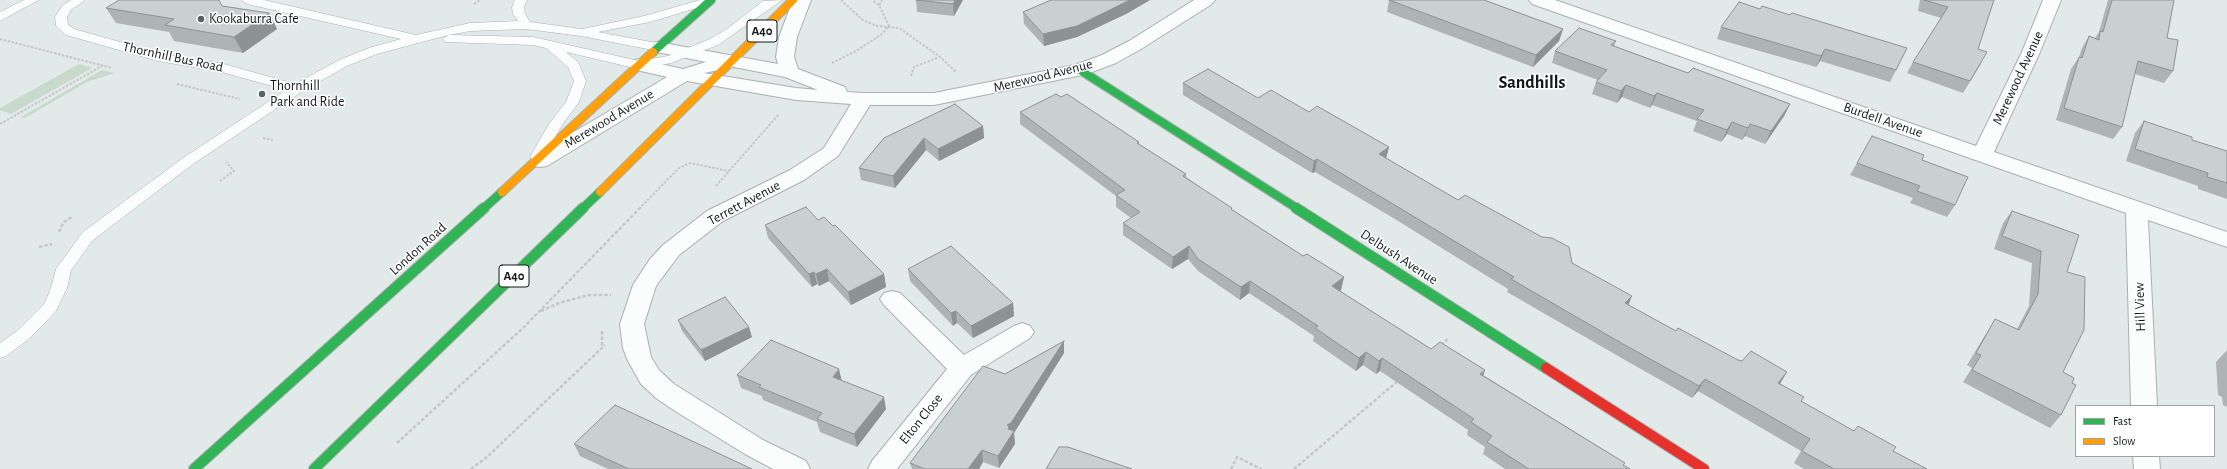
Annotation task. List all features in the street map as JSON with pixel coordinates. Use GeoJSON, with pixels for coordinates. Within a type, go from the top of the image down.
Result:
{"type":"FeatureCollection","features":[{"type":"Feature","properties":{"kind":"main road","name":"A40"},"geometry":{"type":"LineString","coordinates":[[314,469],[482,308],[713,81],[793,0]]}},
{"type":"Feature","properties":{"kind":"main road","name":"London Road"},"geometry":{"type":"LineString","coordinates":[[194,469],[532,165],[658,47],[710,1]]}},
{"type":"Feature","properties":{"kind":"main road","name":"Delbush Avenue"},"geometry":{"type":"LineString","coordinates":[[1080,70],[1704,469]]}},
{"type":"Feature","properties":{"kind":"street"},"geometry":{"type":"LineString","coordinates":[[790,72],[785,57],[788,37],[802,0]]}},
{"type":"Feature","properties":{"kind":"street","name":"Merewood Avenue"},"geometry":{"type":"LineString","coordinates":[[639,65],[713,81],[796,94],[864,98],[934,99],[1080,70],[1109,59],[1135,45],[1206,0]]}},
{"type":"Feature","properties":{"kind":"street","name":"Burdell Avenue"},"geometry":{"type":"LineString","coordinates":[[1538,0],[2227,240]]}},
{"type":"Feature","properties":{"kind":"street","name":"Merewood Avenue"},"geometry":{"type":"LineString","coordinates":[[1982,155],[2031,52],[2052,0]]}},
{"type":"Feature","properties":{"kind":"street","name":"Merewood Avenue"},"geometry":{"type":"LineString","coordinates":[[658,47],[790,72],[864,98]]}},
{"type":"Feature","properties":{"kind":"street","name":"Merewood Avenue"},"geometry":{"type":"LineString","coordinates":[[532,165],[622,110],[686,75],[716,64],[731,62]]}},
{"type":"Feature","properties":{"kind":"street","name":"Terrett Avenue"},"geometry":{"type":"LineString","coordinates":[[797,469],[742,439],[684,404],[650,377],[639,359],[635,348],[632,324],[645,285],[658,265],[671,250],[715,216],[797,176],[830,152],[840,140],[864,98]]}},
{"type":"Feature","properties":{"kind":"street","name":"Hill View"},"geometry":{"type":"LineString","coordinates":[[2136,209],[2144,405]]}},
{"type":"Feature","properties":{"kind":"street"},"geometry":{"type":"LineString","coordinates":[[892,299],[962,368]]}},
{"type":"Feature","properties":{"kind":"street","name":"Elton Close"},"geometry":{"type":"LineString","coordinates":[[881,469],[962,368],[1022,332]]}},
{"type":"Feature","properties":{"kind":"street"},"geometry":{"type":"LineString","coordinates":[[2146,457],[2146,469]]}},
{"type":"Feature","properties":{"kind":"lane"},"geometry":{"type":"LineString","coordinates":[[0,17],[33,0]]}},
{"type":"Feature","properties":{"kind":"lane","name":"Thornhill Bus Road"},"geometry":{"type":"LineString","coordinates":[[79,0],[67,8],[62,17],[62,26],[70,32],[162,58],[224,68],[296,89]]}},
{"type":"Feature","properties":{"kind":"lane"},"geometry":{"type":"LineString","coordinates":[[247,0],[336,19],[416,40],[478,38],[533,40],[639,65],[671,59],[690,53],[731,32],[767,4],[776,0]]}},
{"type":"Feature","properties":{"kind":"lane"},"geometry":{"type":"LineString","coordinates":[[521,0],[518,6],[526,25]]}},
{"type":"Feature","properties":{"kind":"lane"},"geometry":{"type":"LineString","coordinates":[[581,32],[646,19],[710,1]]}},
{"type":"Feature","properties":{"kind":"lane"},"geometry":{"type":"LineString","coordinates":[[0,352],[23,335],[50,307],[64,269],[88,236],[188,161],[296,89],[344,62],[372,51],[470,27],[526,25],[581,32],[658,47]]}},
{"type":"Feature","properties":{"kind":"lane"},"geometry":{"type":"LineString","coordinates":[[532,165],[556,124],[572,102],[580,81],[574,65],[548,44]]}},
{"type":"Feature","properties":{"kind":"path"},"geometry":{"type":"LineString","coordinates":[[469,8],[480,0]]}},
{"type":"Feature","properties":{"kind":"path"},"geometry":{"type":"LineString","coordinates":[[840,0],[863,20],[877,26],[899,28],[939,56],[914,67],[909,80]]}},
{"type":"Feature","properties":{"kind":"path"},"geometry":{"type":"LineString","coordinates":[[872,0],[880,5],[889,26]]}},
{"type":"Feature","properties":{"kind":"path"},"geometry":{"type":"LineString","coordinates":[[880,5],[882,0]]}},
{"type":"Feature","properties":{"kind":"path"},"geometry":{"type":"LineString","coordinates":[[829,64],[856,52],[882,34],[889,26]]}},
{"type":"Feature","properties":{"kind":"path"},"geometry":{"type":"LineString","coordinates":[[0,124],[102,66]]}},
{"type":"Feature","properties":{"kind":"path"},"geometry":{"type":"LineString","coordinates":[[713,189],[776,117]]}},
{"type":"Feature","properties":{"kind":"path"},"geometry":{"type":"LineString","coordinates":[[397,443],[539,312],[679,168],[690,163],[729,171]]}},
{"type":"Feature","properties":{"kind":"path"},"geometry":{"type":"LineString","coordinates":[[539,312],[559,303],[589,295],[612,295]]}},
{"type":"Feature","properties":{"kind":"path"},"geometry":{"type":"LineString","coordinates":[[1434,350],[1470,319]]}},
{"type":"Feature","properties":{"kind":"path"},"geometry":{"type":"LineString","coordinates":[[471,469],[487,457],[602,348],[632,324]]}},
{"type":"Feature","properties":{"kind":"path"},"geometry":{"type":"LineString","coordinates":[[1294,469],[1404,376]]}},
{"type":"Feature","properties":{"kind":"path"},"geometry":{"type":"LineString","coordinates":[[1231,469],[1238,457],[1262,469]]}},
{"type":"Feature","properties":{"kind":"green space"},"geometry":{"type":"Polygon","coordinates":[[[79,64],[92,68],[11,114],[0,110],[0,108],[79,64]]]}},
{"type":"Feature","properties":{"kind":"green space"},"geometry":{"type":"Polygon","coordinates":[[[102,70],[115,73],[87,82],[25,118],[21,117],[102,70]]]}},
{"type":"Feature","properties":{"kind":"building"},"geometry":{"type":"Polygon","coordinates":[[[119,0],[219,0],[222,6],[269,13],[234,37],[165,25],[174,19],[106,8],[119,0]]]}},
{"type":"Feature","properties":{"kind":"building"},"geometry":{"type":"Polygon","coordinates":[[[916,0],[955,0],[953,4],[916,0]]]}},
{"type":"Feature","properties":{"kind":"building"},"geometry":{"type":"Polygon","coordinates":[[[1051,0],[1130,0],[1077,26],[1043,34],[1023,12],[1051,0]]]}},
{"type":"Feature","properties":{"kind":"building"},"geometry":{"type":"Polygon","coordinates":[[[1389,0],[1484,0],[1563,29],[1536,55],[1389,0]]]}},
{"type":"Feature","properties":{"kind":"building"},"geometry":{"type":"Polygon","coordinates":[[[1924,0],[1994,0],[1978,49],[1987,52],[1970,81],[1913,62],[1948,7],[1924,0]]]}},
{"type":"Feature","properties":{"kind":"building"},"geometry":{"type":"Polygon","coordinates":[[[2112,0],[2174,0],[2167,38],[2178,40],[2173,71],[2138,61],[2122,127],[2064,108],[2079,57],[2082,58],[2089,36],[2099,40],[2100,31],[2103,32],[2112,0]]]}},
{"type":"Feature","properties":{"kind":"building"},"geometry":{"type":"Polygon","coordinates":[[[1739,2],[1760,9],[1762,6],[1790,15],[1792,13],[1907,48],[1896,70],[1825,49],[1821,56],[1721,27],[1739,2]]]}},
{"type":"Feature","properties":{"kind":"building"},"geometry":{"type":"Polygon","coordinates":[[[1579,28],[1616,41],[1611,45],[1649,59],[1688,73],[1693,68],[1790,104],[1771,131],[1750,124],[1748,128],[1732,122],[1727,130],[1697,119],[1704,110],[1657,93],[1654,96],[1626,85],[1621,91],[1596,82],[1607,70],[1555,51],[1579,28]]]}},
{"type":"Feature","properties":{"kind":"building"},"geometry":{"type":"Polygon","coordinates":[[[1208,69],[1258,98],[1271,90],[1309,112],[1317,106],[1389,147],[1379,154],[1458,200],[1465,195],[1542,237],[1552,238],[1569,247],[1572,263],[1632,296],[1625,303],[1676,331],[1678,328],[1738,360],[1742,361],[1751,351],[1787,372],[1778,383],[1804,397],[1801,401],[1854,431],[1858,426],[1896,447],[1893,451],[1927,469],[1834,469],[1802,451],[1810,439],[1705,379],[1699,386],[1623,344],[1511,279],[1514,277],[1393,204],[1317,159],[1314,161],[1183,83],[1208,69]]]}},
{"type":"Feature","properties":{"kind":"building"},"geometry":{"type":"Polygon","coordinates":[[[1056,94],[1061,97],[1067,94],[1139,142],[1137,143],[1186,174],[1183,176],[1232,208],[1231,209],[1303,256],[1307,254],[1344,277],[1332,286],[1431,349],[1440,342],[1485,370],[1480,374],[1625,463],[1623,465],[1630,469],[1529,469],[1487,442],[1492,436],[1471,422],[1474,419],[1382,358],[1379,361],[1366,352],[1359,358],[1315,328],[1318,326],[1250,281],[1241,287],[1198,259],[1189,246],[1173,257],[1123,223],[1140,212],[1116,195],[1125,190],[1020,112],[1056,94]]]}},
{"type":"Feature","properties":{"kind":"building"},"geometry":{"type":"Polygon","coordinates":[[[955,104],[983,126],[938,149],[924,138],[893,176],[859,168],[884,138],[955,104]]]}},
{"type":"Feature","properties":{"kind":"building"},"geometry":{"type":"Polygon","coordinates":[[[2144,121],[2192,137],[2192,140],[2227,151],[2227,183],[2207,177],[2208,173],[2135,149],[2144,121]]]}},
{"type":"Feature","properties":{"kind":"building"},"geometry":{"type":"Polygon","coordinates":[[[1872,136],[1924,155],[1922,160],[1968,177],[1955,205],[1917,191],[1920,186],[1857,163],[1872,136]]]}},
{"type":"Feature","properties":{"kind":"building"},"geometry":{"type":"Polygon","coordinates":[[[806,207],[818,220],[824,217],[833,226],[835,225],[884,274],[848,292],[827,269],[816,274],[814,272],[809,274],[765,225],[806,207]]]}},
{"type":"Feature","properties":{"kind":"building"},"geometry":{"type":"Polygon","coordinates":[[[2012,211],[2079,235],[2067,272],[2085,277],[2084,330],[2063,372],[2074,378],[2072,383],[2076,385],[2061,415],[1972,370],[1981,355],[1976,353],[1995,319],[2019,330],[2038,294],[2041,251],[2002,236],[2012,211]]]}},
{"type":"Feature","properties":{"kind":"building"},"geometry":{"type":"Polygon","coordinates":[[[951,246],[1013,303],[971,326],[956,311],[951,313],[908,269],[951,246]]]}},
{"type":"Feature","properties":{"kind":"building"},"geometry":{"type":"Polygon","coordinates":[[[725,297],[749,327],[701,350],[678,320],[725,297]]]}},
{"type":"Feature","properties":{"kind":"building"},"geometry":{"type":"Polygon","coordinates":[[[771,340],[839,369],[833,377],[884,397],[854,434],[817,419],[822,413],[759,387],[761,385],[737,375],[771,340]]]}},
{"type":"Feature","properties":{"kind":"building"},"geometry":{"type":"Polygon","coordinates":[[[1064,341],[1011,423],[1007,425],[1009,426],[1008,429],[1014,431],[998,456],[982,450],[968,469],[925,469],[910,463],[983,366],[1005,374],[1064,341]]]}},
{"type":"Feature","properties":{"kind":"building"},"geometry":{"type":"Polygon","coordinates":[[[615,405],[752,469],[629,469],[574,444],[615,405]]]}},
{"type":"Feature","properties":{"kind":"building"},"geometry":{"type":"Polygon","coordinates":[[[1059,447],[1068,447],[1132,469],[1046,469],[1059,447]]]}},
{"type":"Feature","properties":{"kind":"traffic: fast"},"geometry":{"type":"LineString","coordinates":[[653,52],[711,0]]}},
{"type":"Feature","properties":{"kind":"traffic: fast"},"geometry":{"type":"LineString","coordinates":[[1080,70],[1546,368]]}},
{"type":"Feature","properties":{"kind":"traffic: fast"},"geometry":{"type":"LineString","coordinates":[[194,469],[502,192]]}},
{"type":"Feature","properties":{"kind":"traffic: fast"},"geometry":{"type":"LineString","coordinates":[[314,469],[600,192]]}},
{"type":"Feature","properties":{"kind":"traffic: slow"},"geometry":{"type":"LineString","coordinates":[[600,192],[793,0]]}},
{"type":"Feature","properties":{"kind":"traffic: slow"},"geometry":{"type":"LineString","coordinates":[[502,192],[653,52]]}},
{"type":"Feature","properties":{"kind":"traffic: jam"},"geometry":{"type":"LineString","coordinates":[[1546,368],[1704,469]]}},
{"type":"Feature","properties":{"kind":"place","name":"Kookaburra Cafe"},"geometry":{"type":"Point","coordinates":[201,19]}},
{"type":"Feature","properties":{"kind":"place","name":"Thornhill Park and Ride"},"geometry":{"type":"Point","coordinates":[262,94]}},
{"type":"Feature","properties":{"kind":"district","name":"Sandhills"},"geometry":{"type":"Point","coordinates":[1532,83]}}]}
